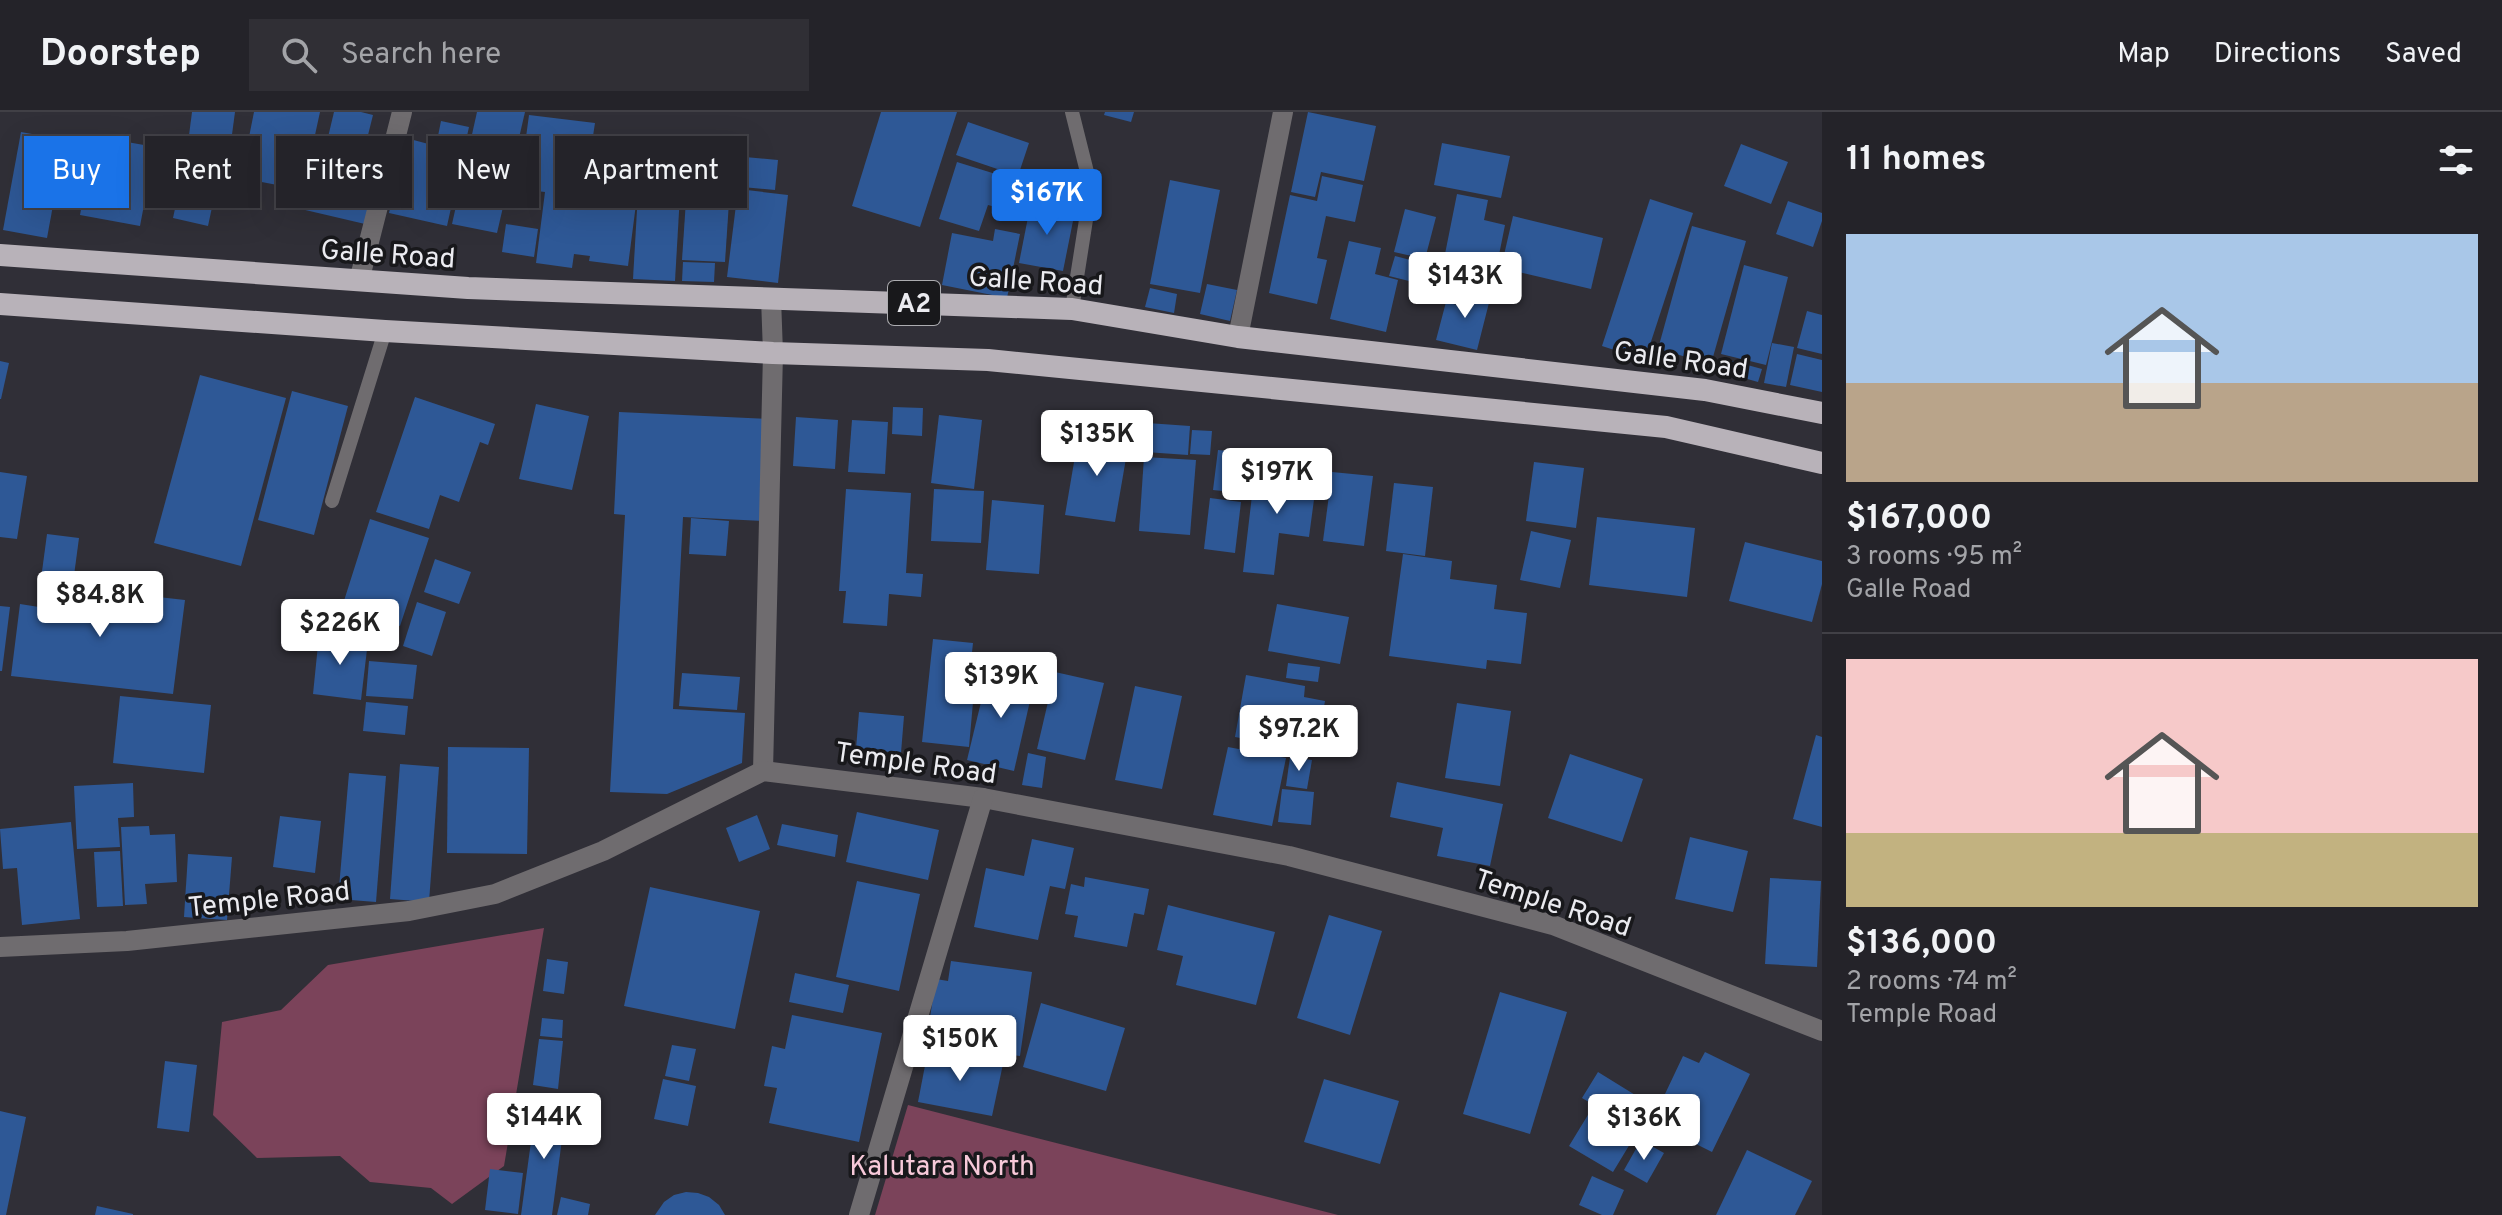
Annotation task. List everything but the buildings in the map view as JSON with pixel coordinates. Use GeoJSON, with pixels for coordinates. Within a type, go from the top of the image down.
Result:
{"type":"FeatureCollection","features":[{"type":"Feature","properties":{"kind":"highway","name":"Galle Road"},"geometry":{"type":"LineString","coordinates":[[0,255],[468,288],[1072,309],[1238,337],[1705,390],[1822,413]]}},
{"type":"Feature","properties":{"kind":"highway","name":"A2"},"geometry":{"type":"LineString","coordinates":[[0,304],[385,331],[773,353],[988,360],[1666,427],[1822,463]]}},
{"type":"Feature","properties":{"kind":"street"},"geometry":{"type":"LineString","coordinates":[[359,281],[402,112]]}},
{"type":"Feature","properties":{"kind":"street"},"geometry":{"type":"LineString","coordinates":[[1238,337],[1283,112]]}},
{"type":"Feature","properties":{"kind":"street"},"geometry":{"type":"LineString","coordinates":[[763,771],[773,353],[771,298]]}},
{"type":"Feature","properties":{"kind":"street","name":"Temple Road"},"geometry":{"type":"LineString","coordinates":[[0,947],[127,941],[409,911],[495,894],[603,851],[763,771],[983,798],[1289,856],[1553,925],[1822,1031]]}},
{"type":"Feature","properties":{"kind":"street"},"geometry":{"type":"LineString","coordinates":[[859,1215],[983,798]]}},
{"type":"Feature","properties":{"kind":"lane"},"geometry":{"type":"LineString","coordinates":[[1072,112],[1091,188],[1072,309]]}},
{"type":"Feature","properties":{"kind":"lane"},"geometry":{"type":"LineString","coordinates":[[332,501],[385,331]]}},
{"type":"Feature","properties":{"kind":"green space"},"geometry":{"type":"Polygon","coordinates":[[[544,928],[504,1166],[452,1204],[431,1188],[370,1182],[340,1156],[257,1158],[213,1115],[222,1022],[281,1010],[328,965],[544,928]]]}},
{"type":"Feature","properties":{"kind":"green space","name":"Kalutara North"},"geometry":{"type":"Polygon","coordinates":[[[908,1105],[1338,1215],[875,1215],[908,1105]]]}}]}
